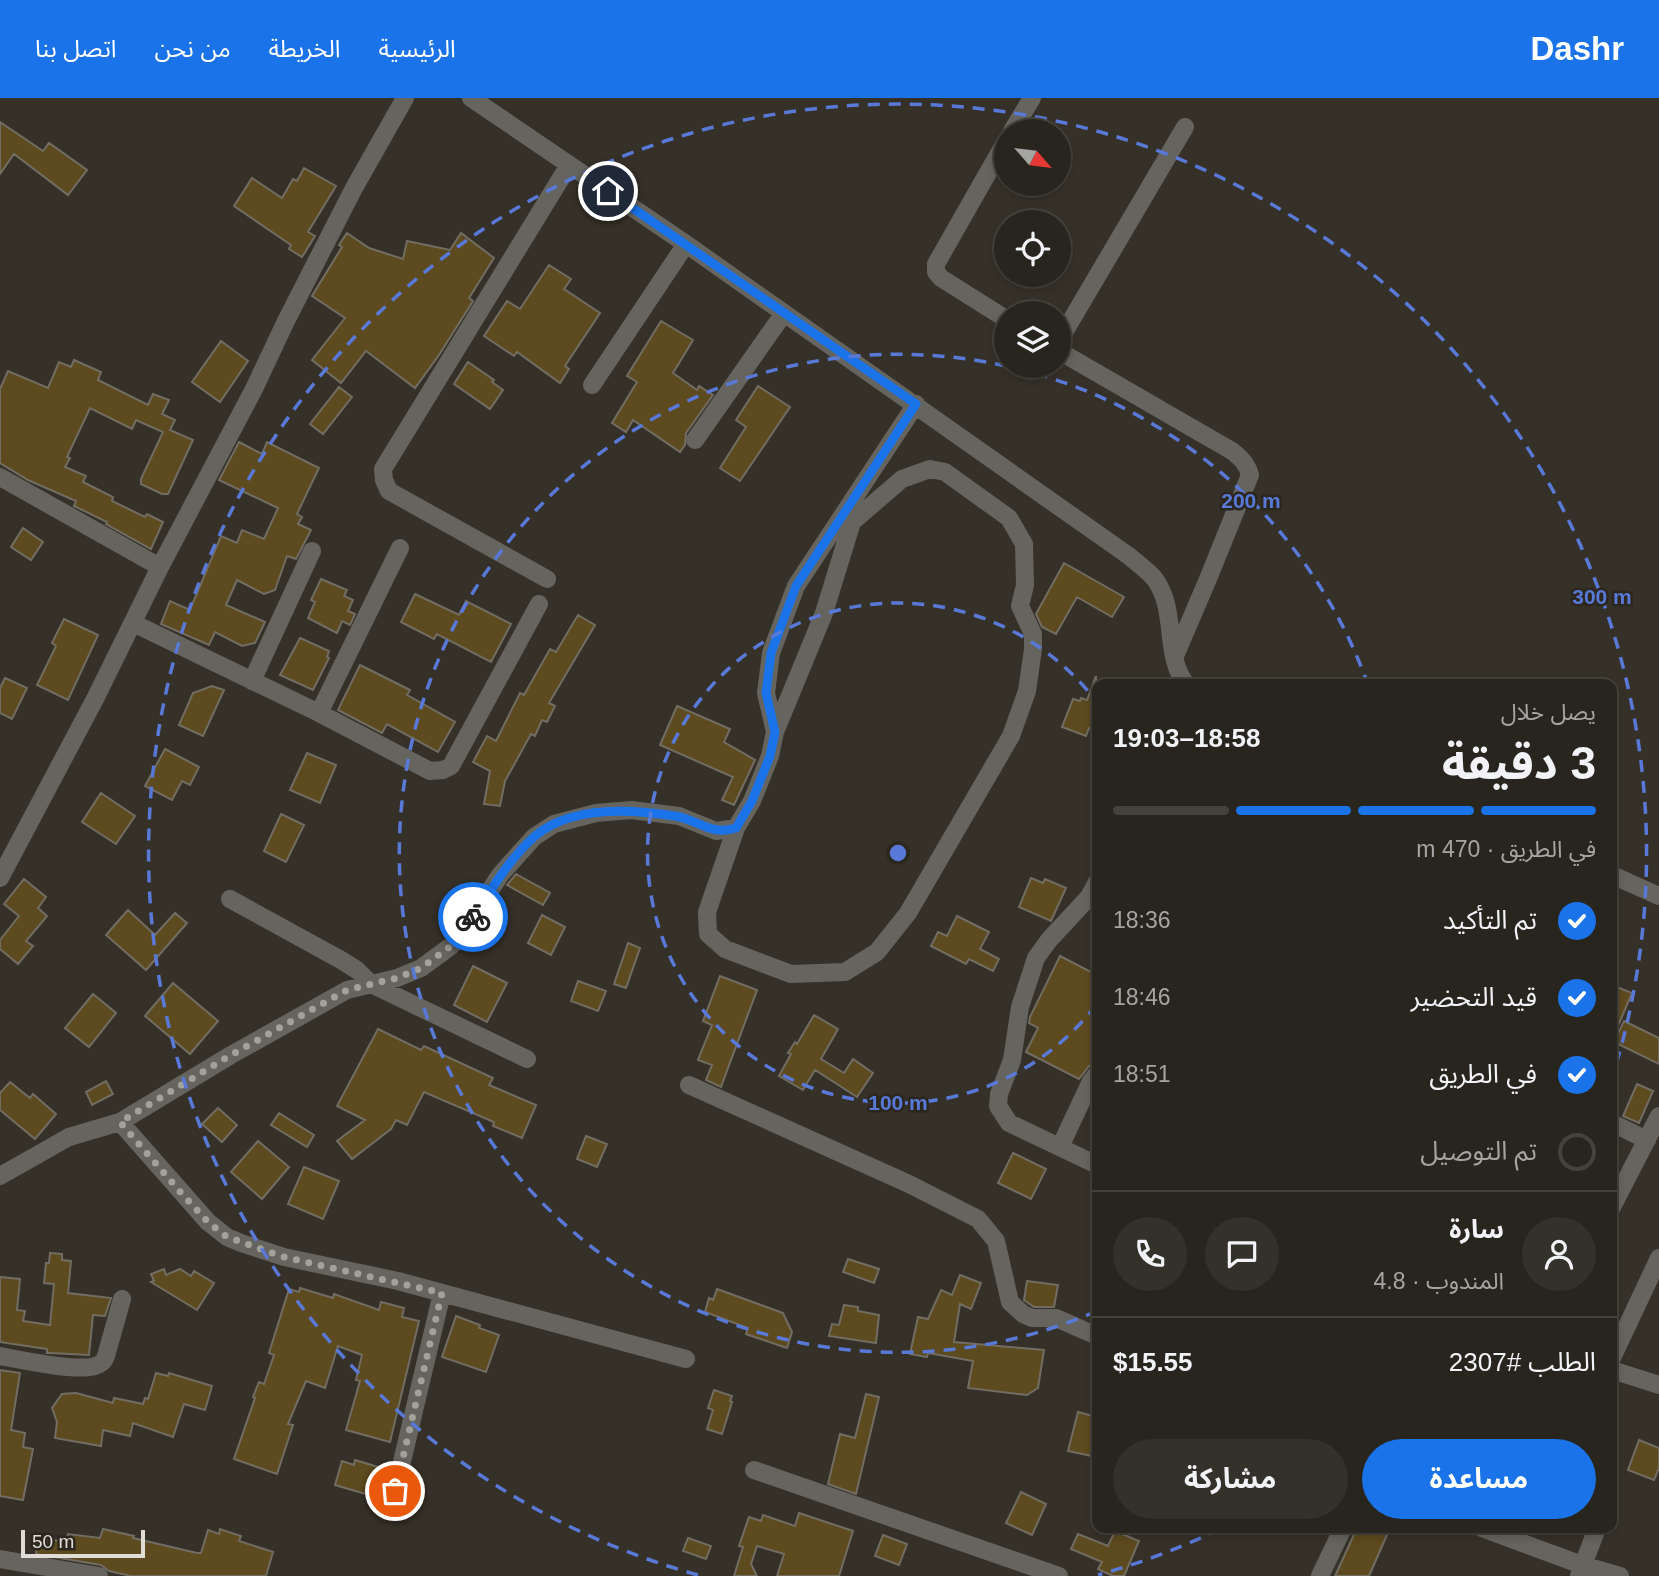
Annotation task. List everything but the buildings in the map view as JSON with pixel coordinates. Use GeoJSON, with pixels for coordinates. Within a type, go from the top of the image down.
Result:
{"type":"FeatureCollection","features":[{"type":"Feature","properties":{"kind":"street"},"geometry":{"type":"LineString","coordinates":[[0,878],[254,389],[354,188],[405,98]]}},
{"type":"Feature","properties":{"kind":"street"},"geometry":{"type":"LineString","coordinates":[[471,98],[685,243],[1129,556],[1155,579],[1167,604],[1178,673],[1182,679]]}},
{"type":"Feature","properties":{"kind":"street"},"geometry":{"type":"LineString","coordinates":[[1019,119],[1032,98]]}},
{"type":"Feature","properties":{"kind":"street"},"geometry":{"type":"LineString","coordinates":[[1071,321],[1185,127]]}},
{"type":"Feature","properties":{"kind":"street"},"geometry":{"type":"LineString","coordinates":[[994,162],[936,264],[936,272],[994,312]]}},
{"type":"Feature","properties":{"kind":"street"},"geometry":{"type":"LineString","coordinates":[[547,579],[389,491],[383,469],[569,165]]}},
{"type":"Feature","properties":{"kind":"street"},"geometry":{"type":"LineString","coordinates":[[592,385],[685,243]]}},
{"type":"Feature","properties":{"kind":"street"},"geometry":{"type":"LineString","coordinates":[[695,440],[785,313]]}},
{"type":"Feature","properties":{"kind":"street"},"geometry":{"type":"LineString","coordinates":[[1071,358],[1232,451],[1248,467],[1250,475],[1175,656]]}},
{"type":"Feature","properties":{"kind":"street"},"geometry":{"type":"LineString","coordinates":[[775,732],[766,693],[771,653],[796,586],[916,404]]}},
{"type":"Feature","properties":{"kind":"street"},"geometry":{"type":"LineString","coordinates":[[833,530],[852,522],[902,479],[930,470],[945,472],[1009,518],[1024,544],[1025,585],[1020,606],[1033,634],[1033,642],[1027,691],[1011,736],[908,913],[877,952],[845,972],[790,974],[725,949],[708,934],[707,912],[736,828],[752,801],[770,756],[775,732],[824,613],[852,522]]}},
{"type":"Feature","properties":{"kind":"street"},"geometry":{"type":"LineString","coordinates":[[0,477],[160,567]]}},
{"type":"Feature","properties":{"kind":"street"},"geometry":{"type":"LineString","coordinates":[[318,713],[400,548]]}},
{"type":"Feature","properties":{"kind":"street"},"geometry":{"type":"LineString","coordinates":[[252,681],[312,551]]}},
{"type":"Feature","properties":{"kind":"street"},"geometry":{"type":"LineString","coordinates":[[133,623],[430,771],[452,766],[538,604]]}},
{"type":"Feature","properties":{"kind":"street"},"geometry":{"type":"LineString","coordinates":[[0,1177],[69,1137],[120,1122],[347,990],[397,978],[421,968],[451,946],[500,875],[534,837],[554,824],[596,813],[631,810],[679,817],[716,831],[736,828]]}},
{"type":"Feature","properties":{"kind":"street"},"geometry":{"type":"LineString","coordinates":[[1617,877],[1659,896]]}},
{"type":"Feature","properties":{"kind":"street"},"geometry":{"type":"LineString","coordinates":[[1092,891],[1036,958],[1020,1007],[1012,1060],[999,1094],[998,1106],[1009,1123],[1092,1163]]}},
{"type":"Feature","properties":{"kind":"street"},"geometry":{"type":"LineString","coordinates":[[230,899],[341,960],[357,970],[371,984],[527,1059]]}},
{"type":"Feature","properties":{"kind":"street"},"geometry":{"type":"LineString","coordinates":[[1060,1147],[1092,1080]]}},
{"type":"Feature","properties":{"kind":"street"},"geometry":{"type":"LineString","coordinates":[[689,1085],[909,1184],[978,1219],[996,1241],[1010,1302],[1032,1318],[1056,1318],[1092,1334]]}},
{"type":"Feature","properties":{"kind":"street"},"geometry":{"type":"LineString","coordinates":[[1617,1197],[1659,1116]]}},
{"type":"Feature","properties":{"kind":"street"},"geometry":{"type":"LineString","coordinates":[[120,1122],[208,1222],[227,1237],[284,1257],[442,1293],[686,1359]]}},
{"type":"Feature","properties":{"kind":"street"},"geometry":{"type":"LineString","coordinates":[[1617,1125],[1647,1140]]}},
{"type":"Feature","properties":{"kind":"street"},"geometry":{"type":"LineString","coordinates":[[1617,1347],[1659,1258]]}},
{"type":"Feature","properties":{"kind":"street"},"geometry":{"type":"LineString","coordinates":[[395,1491],[442,1293]]}},
{"type":"Feature","properties":{"kind":"street"},"geometry":{"type":"LineString","coordinates":[[0,1356],[81,1368],[98,1365],[104,1362],[122,1299]]}},
{"type":"Feature","properties":{"kind":"street"},"geometry":{"type":"LineString","coordinates":[[1617,1372],[1659,1385]]}},
{"type":"Feature","properties":{"kind":"street"},"geometry":{"type":"LineString","coordinates":[[754,1470],[1059,1576]]}},
{"type":"Feature","properties":{"kind":"street"},"geometry":{"type":"LineString","coordinates":[[1320,1576],[1341,1533]]}},
{"type":"Feature","properties":{"kind":"street"},"geometry":{"type":"LineString","coordinates":[[1494,1533],[1581,1571],[1620,1576]]}},
{"type":"Feature","properties":{"kind":"street"},"geometry":{"type":"LineString","coordinates":[[1581,1571],[1595,1533]]}},
{"type":"Feature","properties":{"kind":"street"},"geometry":{"type":"LineString","coordinates":[[0,1559],[99,1576]]}},
{"type":"Feature","properties":{"kind":"way so far"},"geometry":{"type":"LineString","coordinates":[[395,1491],[442,1293],[284,1257],[227,1237],[208,1222],[120,1122],[231,1055],[347,990],[397,978],[421,968],[451,946],[473,917]]}},
{"type":"Feature","properties":{"kind":"route"},"geometry":{"type":"LineString","coordinates":[[473,917],[500,875],[534,837],[554,824],[596,813],[631,810],[679,817],[716,831],[736,828],[752,801],[770,756],[775,732],[766,693],[771,653],[796,586],[916,404],[608,191]]}}]}
